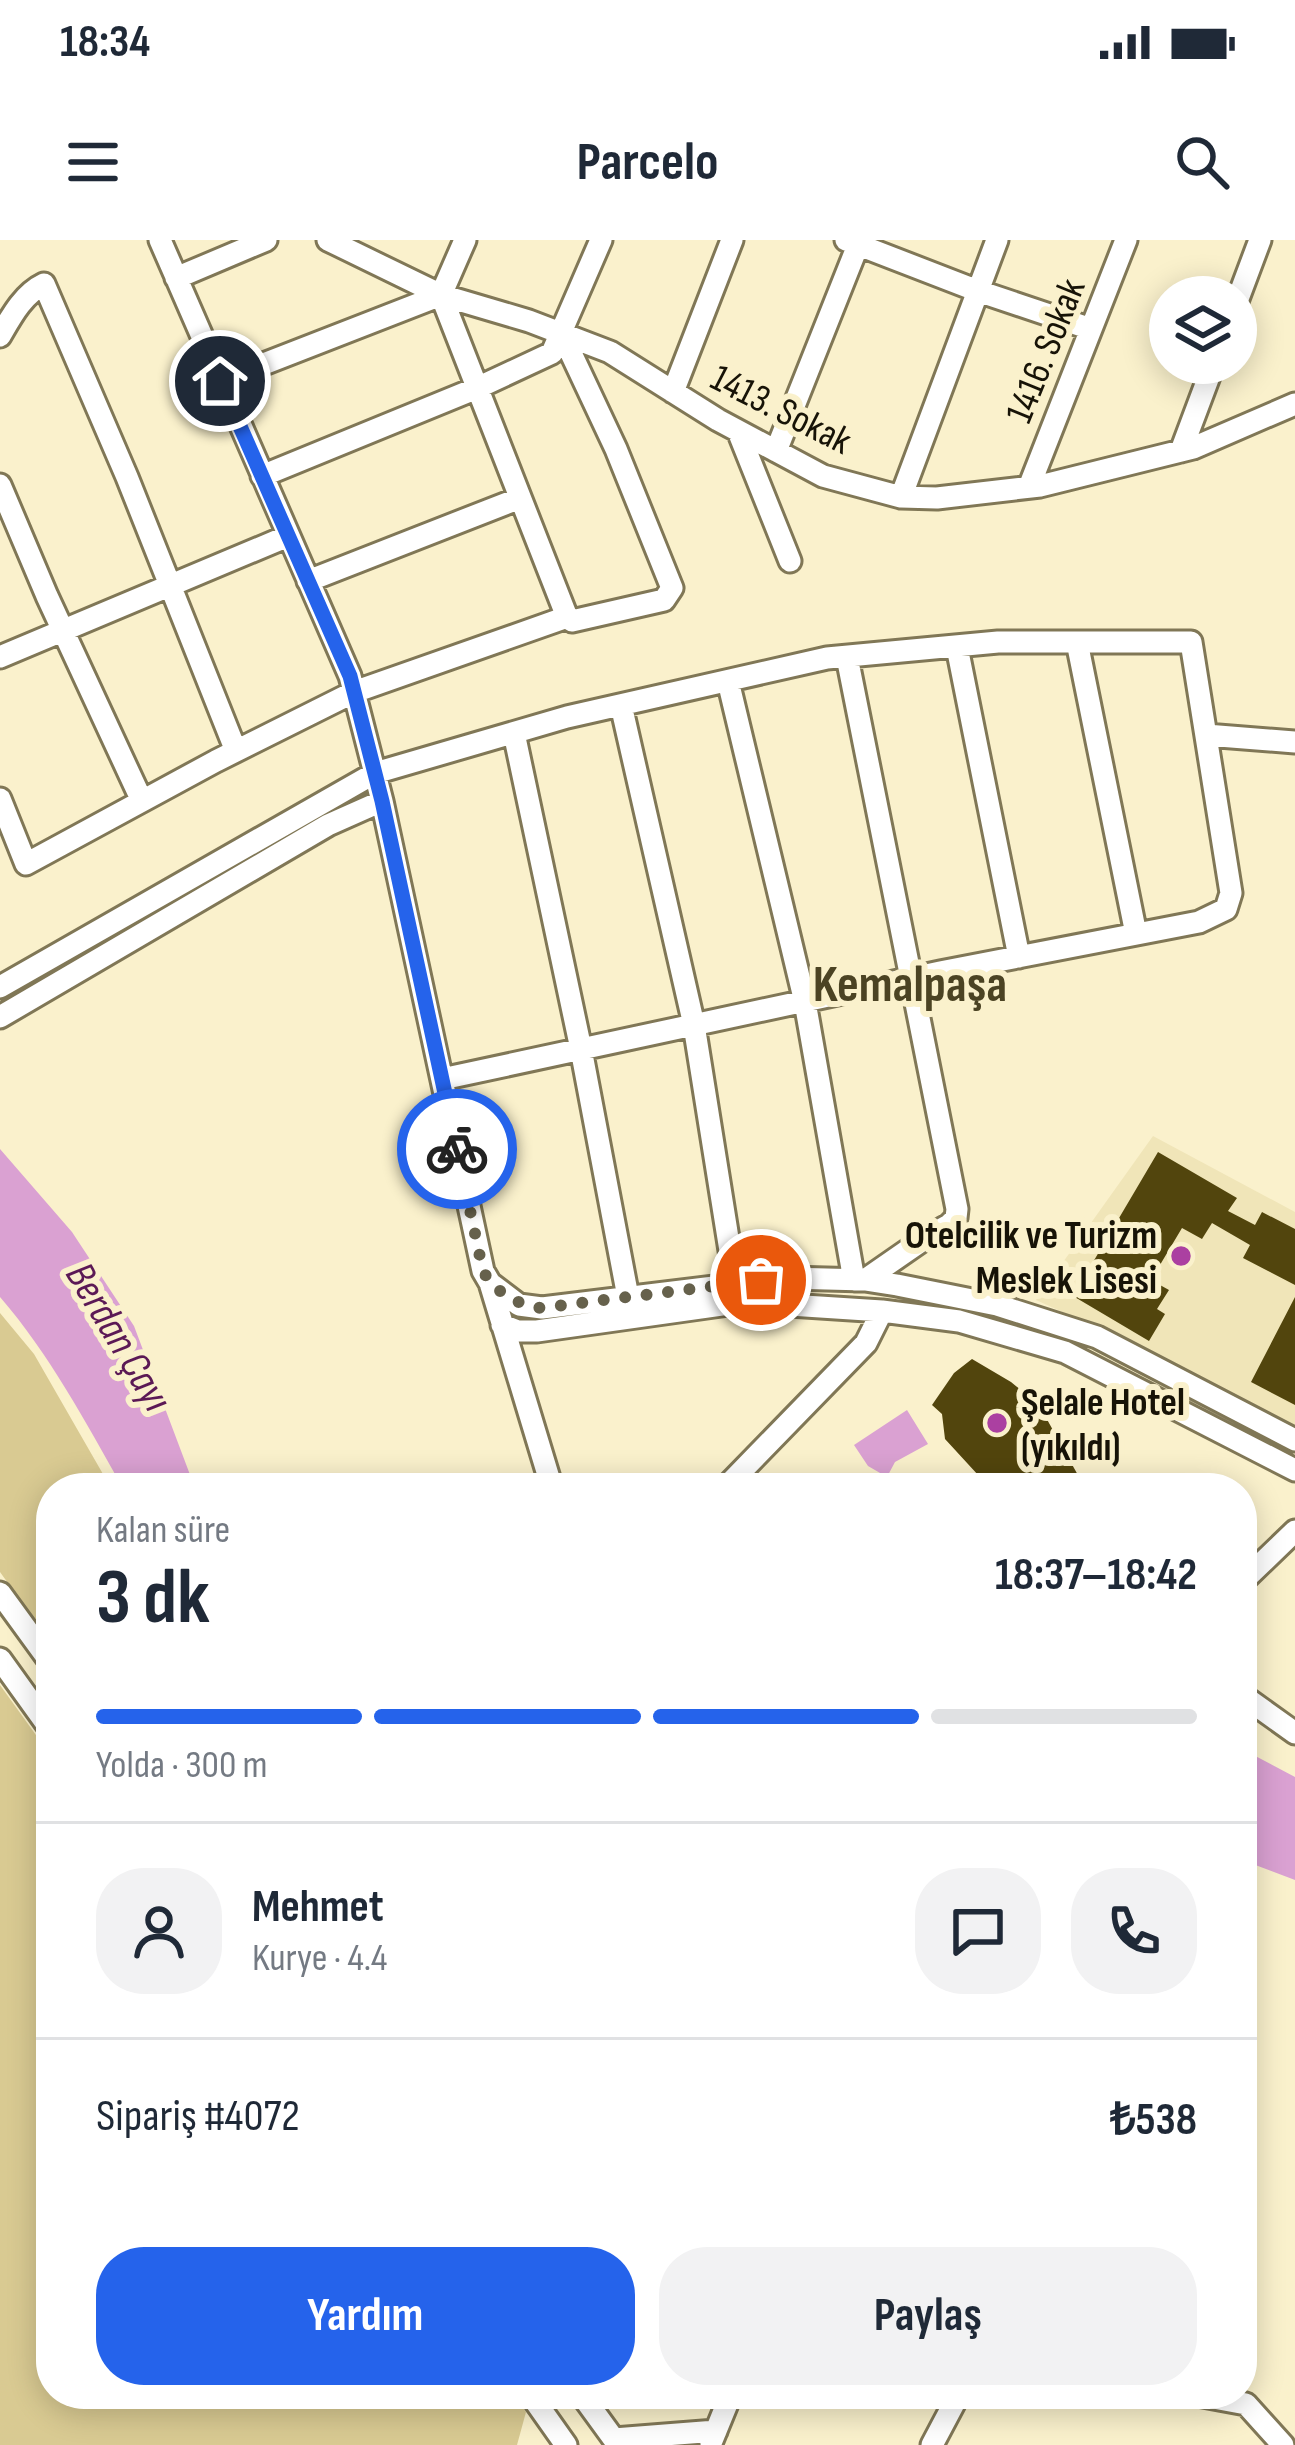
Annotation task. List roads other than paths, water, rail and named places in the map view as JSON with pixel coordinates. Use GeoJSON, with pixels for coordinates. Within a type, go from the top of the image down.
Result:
{"type":"FeatureCollection","features":[{"type":"Feature","properties":{"kind":"street"},"geometry":{"type":"LineString","coordinates":[[160,240],[350,676],[382,801],[483,1271],[547,1473]]}},
{"type":"Feature","properties":{"kind":"street"},"geometry":{"type":"LineString","coordinates":[[176,278],[266,240]]}},
{"type":"Feature","properties":{"kind":"street","name":"1413. Sokak"},"geometry":{"type":"LineString","coordinates":[[328,240],[441,295],[610,352],[738,431],[823,476],[901,497],[937,498],[1029,487],[1180,451],[1295,404]]}},
{"type":"Feature","properties":{"kind":"street"},"geometry":{"type":"LineString","coordinates":[[465,240],[441,295],[572,621],[664,600],[672,588],[616,448],[562,334]]}},
{"type":"Feature","properties":{"kind":"street"},"geometry":{"type":"LineString","coordinates":[[262,476],[552,353],[601,240]]}},
{"type":"Feature","properties":{"kind":"street"},"geometry":{"type":"LineString","coordinates":[[673,392],[733,240]]}},
{"type":"Feature","properties":{"kind":"street"},"geometry":{"type":"LineString","coordinates":[[901,497],[997,240]]}},
{"type":"Feature","properties":{"kind":"street","name":"1416. Sokak"},"geometry":{"type":"LineString","coordinates":[[1029,487],[1126,240]]}},
{"type":"Feature","properties":{"kind":"street"},"geometry":{"type":"LineString","coordinates":[[1246,276],[1260,240]]}},
{"type":"Feature","properties":{"kind":"street"},"geometry":{"type":"LineString","coordinates":[[776,451],[855,241],[978,291],[1091,329]]}},
{"type":"Feature","properties":{"kind":"street"},"geometry":{"type":"LineString","coordinates":[[0,336],[33,289],[44,284],[236,751]]}},
{"type":"Feature","properties":{"kind":"street"},"geometry":{"type":"LineString","coordinates":[[220,381],[441,295]]}},
{"type":"Feature","properties":{"kind":"street"},"geometry":{"type":"LineString","coordinates":[[1180,451],[1206,384]]}},
{"type":"Feature","properties":{"kind":"street"},"geometry":{"type":"LineString","coordinates":[[738,431],[790,561]]}},
{"type":"Feature","properties":{"kind":"street"},"geometry":{"type":"LineString","coordinates":[[0,484],[142,801]]}},
{"type":"Feature","properties":{"kind":"street"},"geometry":{"type":"LineString","coordinates":[[308,581],[520,498]]}},
{"type":"Feature","properties":{"kind":"street"},"geometry":{"type":"LineString","coordinates":[[0,657],[288,536]]}},
{"type":"Feature","properties":{"kind":"street"},"geometry":{"type":"LineString","coordinates":[[0,799],[26,864],[354,692],[567,617]]}},
{"type":"Feature","properties":{"kind":"street"},"geometry":{"type":"LineString","coordinates":[[1077,642],[1136,934]]}},
{"type":"Feature","properties":{"kind":"street"},"geometry":{"type":"LineString","coordinates":[[0,987],[375,773],[514,733],[827,658],[998,643],[1191,642],[1231,893],[1226,909],[1199,922],[442,1079]]}},
{"type":"Feature","properties":{"kind":"street"},"geometry":{"type":"LineString","coordinates":[[957,646],[1019,957]]}},
{"type":"Feature","properties":{"kind":"street"},"geometry":{"type":"LineString","coordinates":[[847,657],[957,1209],[949,1225],[860,1280]]}},
{"type":"Feature","properties":{"kind":"street"},"geometry":{"type":"LineString","coordinates":[[728,681],[805,1001],[860,1280]]}},
{"type":"Feature","properties":{"kind":"street"},"geometry":{"type":"LineString","coordinates":[[621,706],[694,1025],[734,1282]]}},
{"type":"Feature","properties":{"kind":"street"},"geometry":{"type":"LineString","coordinates":[[514,733],[628,1297]]}},
{"type":"Feature","properties":{"kind":"street"},"geometry":{"type":"LineString","coordinates":[[1206,735],[1295,742]]}},
{"type":"Feature","properties":{"kind":"street"},"geometry":{"type":"LineString","coordinates":[[0,1017],[328,825],[382,801]]}},
{"type":"Feature","properties":{"kind":"street"},"geometry":{"type":"LineString","coordinates":[[490,1282],[519,1305],[542,1308],[788,1278],[860,1280],[997,1305],[1096,1337],[1295,1440]]}},
{"type":"Feature","properties":{"kind":"street"},"geometry":{"type":"LineString","coordinates":[[502,1325],[537,1331],[743,1302],[959,1321],[1065,1352],[1295,1470]]}},
{"type":"Feature","properties":{"kind":"street"},"geometry":{"type":"LineString","coordinates":[[740,1473],[866,1343],[882,1311]]}},
{"type":"Feature","properties":{"kind":"street"},"geometry":{"type":"LineString","coordinates":[[1257,1568],[1295,1532]]}},
{"type":"Feature","properties":{"kind":"street"},"geometry":{"type":"LineString","coordinates":[[0,1593],[36,1643]]}},
{"type":"Feature","properties":{"kind":"street"},"geometry":{"type":"LineString","coordinates":[[0,1659],[36,1709]]}},
{"type":"Feature","properties":{"kind":"street"},"geometry":{"type":"LineString","coordinates":[[1257,1706],[1295,1733]]}},
{"type":"Feature","properties":{"kind":"street"},"geometry":{"type":"LineString","coordinates":[[541,2409],[566,2445]]}},
{"type":"Feature","properties":{"kind":"street"},"geometry":{"type":"LineString","coordinates":[[592,2409],[616,2442],[713,2438],[725,2409]]}},
{"type":"Feature","properties":{"kind":"street"},"geometry":{"type":"LineString","coordinates":[[932,2445],[951,2409]]}},
{"type":"Feature","properties":{"kind":"street"},"geometry":{"type":"LineString","coordinates":[[1251,2409],[1283,2445]]}},
{"type":"Feature","properties":{"kind":"water","name":"Berdan Çayı"},"geometry":{"type":"Polygon","coordinates":[[[0,1149],[72,1232],[134,1326],[189,1473],[115,1473],[51,1365],[0,1297],[0,1149]]]}},
{"type":"Feature","properties":{"kind":"water"},"geometry":{"type":"Polygon","coordinates":[[[907,1410],[928,1444],[895,1462],[889,1473],[868,1466],[854,1445],[907,1410]]]}},
{"type":"Feature","properties":{"kind":"water"},"geometry":{"type":"Polygon","coordinates":[[[1257,1757],[1295,1777],[1295,1880],[1257,1866],[1257,1757]]]}},
{"type":"Feature","properties":{"kind":"place","name":"Otelcilik ve Turizm Meslek Lisesi"},"geometry":{"type":"Point","coordinates":[1181,1256]}},
{"type":"Feature","properties":{"kind":"place","name":"Şelale Hotel (yıkıldı)"},"geometry":{"type":"Point","coordinates":[997,1423]}},
{"type":"Feature","properties":{"kind":"district","name":"Kemalpaşa"},"geometry":{"type":"Point","coordinates":[910,983]}}]}
